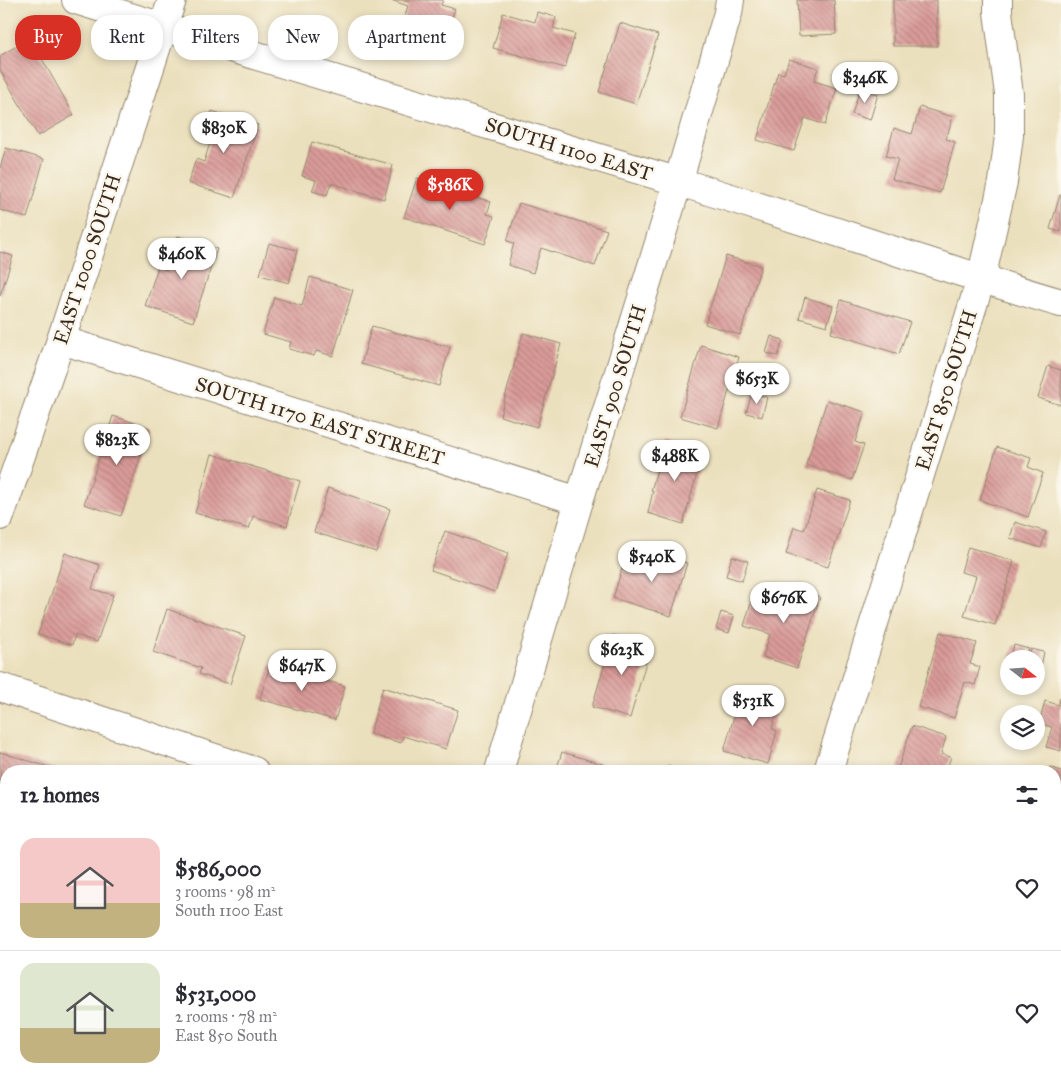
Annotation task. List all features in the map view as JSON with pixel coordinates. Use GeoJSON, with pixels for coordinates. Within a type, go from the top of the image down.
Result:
{"type":"FeatureCollection","features":[{"type":"Feature","properties":{"kind":"street","name":"SOUTH 1100 EAST"},"geometry":{"type":"LineString","coordinates":[[76,0],[123,15]]}},
{"type":"Feature","properties":{"kind":"street","name":"EAST 1000 SOUTH"},"geometry":{"type":"LineString","coordinates":[[163,28],[172,0]]}},
{"type":"Feature","properties":{"kind":"street","name":"EAST 900 SOUTH"},"geometry":{"type":"LineString","coordinates":[[502,765],[579,501],[678,182],[728,13],[730,0]]}},
{"type":"Feature","properties":{"kind":"street","name":"EAST 850 SOUTH"},"geometry":{"type":"LineString","coordinates":[[830,765],[981,279],[1003,182],[1010,136],[1009,94],[998,0]]}},
{"type":"Feature","properties":{"kind":"street","name":"SOUTH 1100 EAST"},"geometry":{"type":"LineString","coordinates":[[163,28],[678,182],[981,279],[1061,302]]}},
{"type":"Feature","properties":{"kind":"street","name":"EAST 1000 SOUTH"},"geometry":{"type":"LineString","coordinates":[[0,516],[61,340],[153,60]]}},
{"type":"Feature","properties":{"kind":"street","name":"SOUTH 1170 EAST STREET"},"geometry":{"type":"LineString","coordinates":[[61,340],[579,501]]}},
{"type":"Feature","properties":{"kind":"street"},"geometry":{"type":"LineString","coordinates":[[0,687],[219,765]]}},
{"type":"Feature","properties":{"kind":"building"},"geometry":{"type":"Polygon","coordinates":[[[391,0],[443,0],[441,5],[455,9],[453,15],[405,15],[408,6],[391,0]]]}},
{"type":"Feature","properties":{"kind":"building"},"geometry":{"type":"Polygon","coordinates":[[[797,0],[834,0],[836,34],[799,36],[797,0]]]}},
{"type":"Feature","properties":{"kind":"building"},"geometry":{"type":"Polygon","coordinates":[[[893,0],[937,0],[937,46],[893,46],[893,0]]]}},
{"type":"Feature","properties":{"kind":"building"},"geometry":{"type":"Polygon","coordinates":[[[537,12],[556,17],[553,28],[575,34],[565,68],[493,48],[503,13],[535,22],[537,12]]]}},
{"type":"Feature","properties":{"kind":"building"},"geometry":{"type":"Polygon","coordinates":[[[620,23],[658,35],[636,104],[599,92],[620,23]]]}},
{"type":"Feature","properties":{"kind":"building"},"geometry":{"type":"Polygon","coordinates":[[[15,47],[15,60],[43,60],[74,115],[38,136],[0,70],[0,56],[15,47]]]}},
{"type":"Feature","properties":{"kind":"building"},"geometry":{"type":"Polygon","coordinates":[[[789,59],[818,68],[814,81],[837,88],[825,125],[805,118],[794,151],[757,140],[778,72],[784,74],[789,59]]]}},
{"type":"Feature","properties":{"kind":"building"},"geometry":{"type":"Polygon","coordinates":[[[864,73],[887,75],[886,89],[862,87],[864,73]]]}},
{"type":"Feature","properties":{"kind":"building"},"geometry":{"type":"Polygon","coordinates":[[[860,89],[878,94],[870,120],[852,114],[860,89]]]}},
{"type":"Feature","properties":{"kind":"building"},"geometry":{"type":"Polygon","coordinates":[[[920,107],[953,117],[946,139],[955,142],[940,193],[892,179],[898,159],[886,156],[894,128],[912,134],[920,107]]]}},
{"type":"Feature","properties":{"kind":"building"},"geometry":{"type":"Polygon","coordinates":[[[212,111],[258,125],[234,198],[188,183],[196,159],[204,162],[210,143],[202,141],[212,111]]]}},
{"type":"Feature","properties":{"kind":"building"},"geometry":{"type":"Polygon","coordinates":[[[312,142],[393,165],[384,199],[331,183],[327,195],[312,191],[316,180],[302,176],[312,142]]]}},
{"type":"Feature","properties":{"kind":"building"},"geometry":{"type":"Polygon","coordinates":[[[6,148],[44,159],[27,218],[0,210],[0,168],[6,148]]]}},
{"type":"Feature","properties":{"kind":"building"},"geometry":{"type":"Polygon","coordinates":[[[417,178],[491,202],[487,214],[494,216],[485,244],[404,217],[417,178]]]}},
{"type":"Feature","properties":{"kind":"building"},"geometry":{"type":"Polygon","coordinates":[[[1061,195],[1061,232],[1050,229],[1061,195]]]}},
{"type":"Feature","properties":{"kind":"building"},"geometry":{"type":"Polygon","coordinates":[[[519,203],[607,230],[595,266],[541,248],[533,273],[508,265],[514,243],[507,241],[519,203]]]}},
{"type":"Feature","properties":{"kind":"building"},"geometry":{"type":"Polygon","coordinates":[[[178,236],[217,249],[193,322],[145,306],[158,267],[167,270],[178,236]]]}},
{"type":"Feature","properties":{"kind":"building"},"geometry":{"type":"Polygon","coordinates":[[[269,243],[297,250],[289,283],[260,275],[269,243]]]}},
{"type":"Feature","properties":{"kind":"building"},"geometry":{"type":"Polygon","coordinates":[[[0,252],[13,256],[0,296],[0,252]]]}},
{"type":"Feature","properties":{"kind":"building"},"geometry":{"type":"Polygon","coordinates":[[[726,256],[761,266],[740,335],[705,324],[726,256]]]}},
{"type":"Feature","properties":{"kind":"building"},"geometry":{"type":"Polygon","coordinates":[[[310,277],[353,290],[333,356],[316,351],[314,356],[289,349],[291,342],[263,334],[274,297],[302,306],[310,277]]]}},
{"type":"Feature","properties":{"kind":"building"},"geometry":{"type":"Polygon","coordinates":[[[805,297],[833,306],[827,326],[799,318],[805,297]]]}},
{"type":"Feature","properties":{"kind":"building"},"geometry":{"type":"Polygon","coordinates":[[[841,300],[910,322],[899,354],[831,333],[841,300]]]}},
{"type":"Feature","properties":{"kind":"building"},"geometry":{"type":"Polygon","coordinates":[[[372,326],[450,347],[439,386],[361,364],[372,326]]]}},
{"type":"Feature","properties":{"kind":"building"},"geometry":{"type":"Polygon","coordinates":[[[523,333],[561,344],[537,427],[500,416],[523,333]]]}},
{"type":"Feature","properties":{"kind":"building"},"geometry":{"type":"Polygon","coordinates":[[[771,336],[783,340],[778,356],[766,353],[771,336]]]}},
{"type":"Feature","properties":{"kind":"building"},"geometry":{"type":"Polygon","coordinates":[[[701,345],[739,357],[718,428],[680,417],[701,345]]]}},
{"type":"Feature","properties":{"kind":"building"},"geometry":{"type":"Polygon","coordinates":[[[1048,366],[1061,370],[1061,405],[1038,398],[1048,366]]]}},
{"type":"Feature","properties":{"kind":"building"},"geometry":{"type":"Polygon","coordinates":[[[752,393],[767,397],[762,417],[746,413],[752,393]]]}},
{"type":"Feature","properties":{"kind":"building"},"geometry":{"type":"Polygon","coordinates":[[[827,400],[865,412],[855,442],[864,445],[852,480],[806,465],[827,400]]]}},
{"type":"Feature","properties":{"kind":"building"},"geometry":{"type":"Polygon","coordinates":[[[113,416],[150,428],[121,516],[84,504],[113,416]]]}},
{"type":"Feature","properties":{"kind":"building"},"geometry":{"type":"Polygon","coordinates":[[[665,441],[703,452],[683,524],[648,513],[653,491],[651,491],[665,441]]]}},
{"type":"Feature","properties":{"kind":"building"},"geometry":{"type":"Polygon","coordinates":[[[997,447],[1031,458],[1028,467],[1043,473],[1028,517],[980,500],[997,447]]]}},
{"type":"Feature","properties":{"kind":"building"},"geometry":{"type":"Polygon","coordinates":[[[212,454],[300,481],[287,526],[253,516],[249,529],[195,513],[212,454]]]}},
{"type":"Feature","properties":{"kind":"building"},"geometry":{"type":"Polygon","coordinates":[[[328,488],[390,509],[376,552],[314,532],[328,488]]]}},
{"type":"Feature","properties":{"kind":"building"},"geometry":{"type":"Polygon","coordinates":[[[817,490],[850,500],[828,567],[786,554],[794,527],[804,530],[817,490]]]}},
{"type":"Feature","properties":{"kind":"building"},"geometry":{"type":"Polygon","coordinates":[[[1015,522],[1046,532],[1041,548],[1010,538],[1015,522]]]}},
{"type":"Feature","properties":{"kind":"building"},"geometry":{"type":"Polygon","coordinates":[[[445,531],[508,553],[495,592],[431,570],[445,531]]]}},
{"type":"Feature","properties":{"kind":"building"},"geometry":{"type":"Polygon","coordinates":[[[968,547],[1014,561],[995,625],[964,616],[976,576],[961,572],[968,547]]]}},
{"type":"Feature","properties":{"kind":"building"},"geometry":{"type":"Polygon","coordinates":[[[641,550],[687,563],[671,616],[613,598],[622,569],[634,573],[641,550]]]}},
{"type":"Feature","properties":{"kind":"building"},"geometry":{"type":"Polygon","coordinates":[[[65,553],[100,565],[92,589],[113,595],[97,642],[75,635],[72,645],[38,634],[65,553]]]}},
{"type":"Feature","properties":{"kind":"building"},"geometry":{"type":"Polygon","coordinates":[[[732,556],[748,561],[742,581],[726,576],[732,556]]]}},
{"type":"Feature","properties":{"kind":"building"},"geometry":{"type":"Polygon","coordinates":[[[785,586],[820,597],[797,668],[763,657],[770,634],[744,626],[753,596],[779,605],[785,586]]]}},
{"type":"Feature","properties":{"kind":"building"},"geometry":{"type":"Polygon","coordinates":[[[167,609],[246,636],[230,684],[199,674],[201,668],[153,652],[167,609]]]}},
{"type":"Feature","properties":{"kind":"building"},"geometry":{"type":"Polygon","coordinates":[[[721,612],[734,616],[729,633],[716,629],[721,612]]]}},
{"type":"Feature","properties":{"kind":"building"},"geometry":{"type":"Polygon","coordinates":[[[940,632],[977,643],[970,664],[980,667],[975,685],[965,682],[954,718],[918,707],[940,632]]]}},
{"type":"Feature","properties":{"kind":"building"},"geometry":{"type":"Polygon","coordinates":[[[613,635],[651,645],[630,718],[592,707],[613,635]]]}},
{"type":"Feature","properties":{"kind":"building"},"geometry":{"type":"Polygon","coordinates":[[[1014,645],[1029,649],[1029,650],[1013,650],[1014,645]]]}},
{"type":"Feature","properties":{"kind":"building"},"geometry":{"type":"Polygon","coordinates":[[[270,665],[345,686],[335,720],[260,699],[270,665]]]}},
{"type":"Feature","properties":{"kind":"building"},"geometry":{"type":"Polygon","coordinates":[[[383,687],[458,710],[446,749],[403,736],[401,743],[370,734],[383,687]]]}},
{"type":"Feature","properties":{"kind":"building"},"geometry":{"type":"Polygon","coordinates":[[[742,689],[780,700],[772,729],[777,731],[768,764],[724,751],[742,689]]]}},
{"type":"Feature","properties":{"kind":"building"},"geometry":{"type":"Polygon","coordinates":[[[1061,698],[1061,751],[1046,747],[1052,727],[1045,725],[1044,705],[1045,701],[1059,705],[1061,698]]]}},
{"type":"Feature","properties":{"kind":"building"},"geometry":{"type":"Polygon","coordinates":[[[912,726],[946,737],[941,754],[951,757],[948,765],[899,765],[912,726]]]}},
{"type":"Feature","properties":{"kind":"building"},"geometry":{"type":"Polygon","coordinates":[[[0,752],[42,765],[0,765],[0,752]]]}},
{"type":"Feature","properties":{"kind":"building"},"geometry":{"type":"Polygon","coordinates":[[[562,752],[605,765],[558,765],[562,752]]]}}]}
